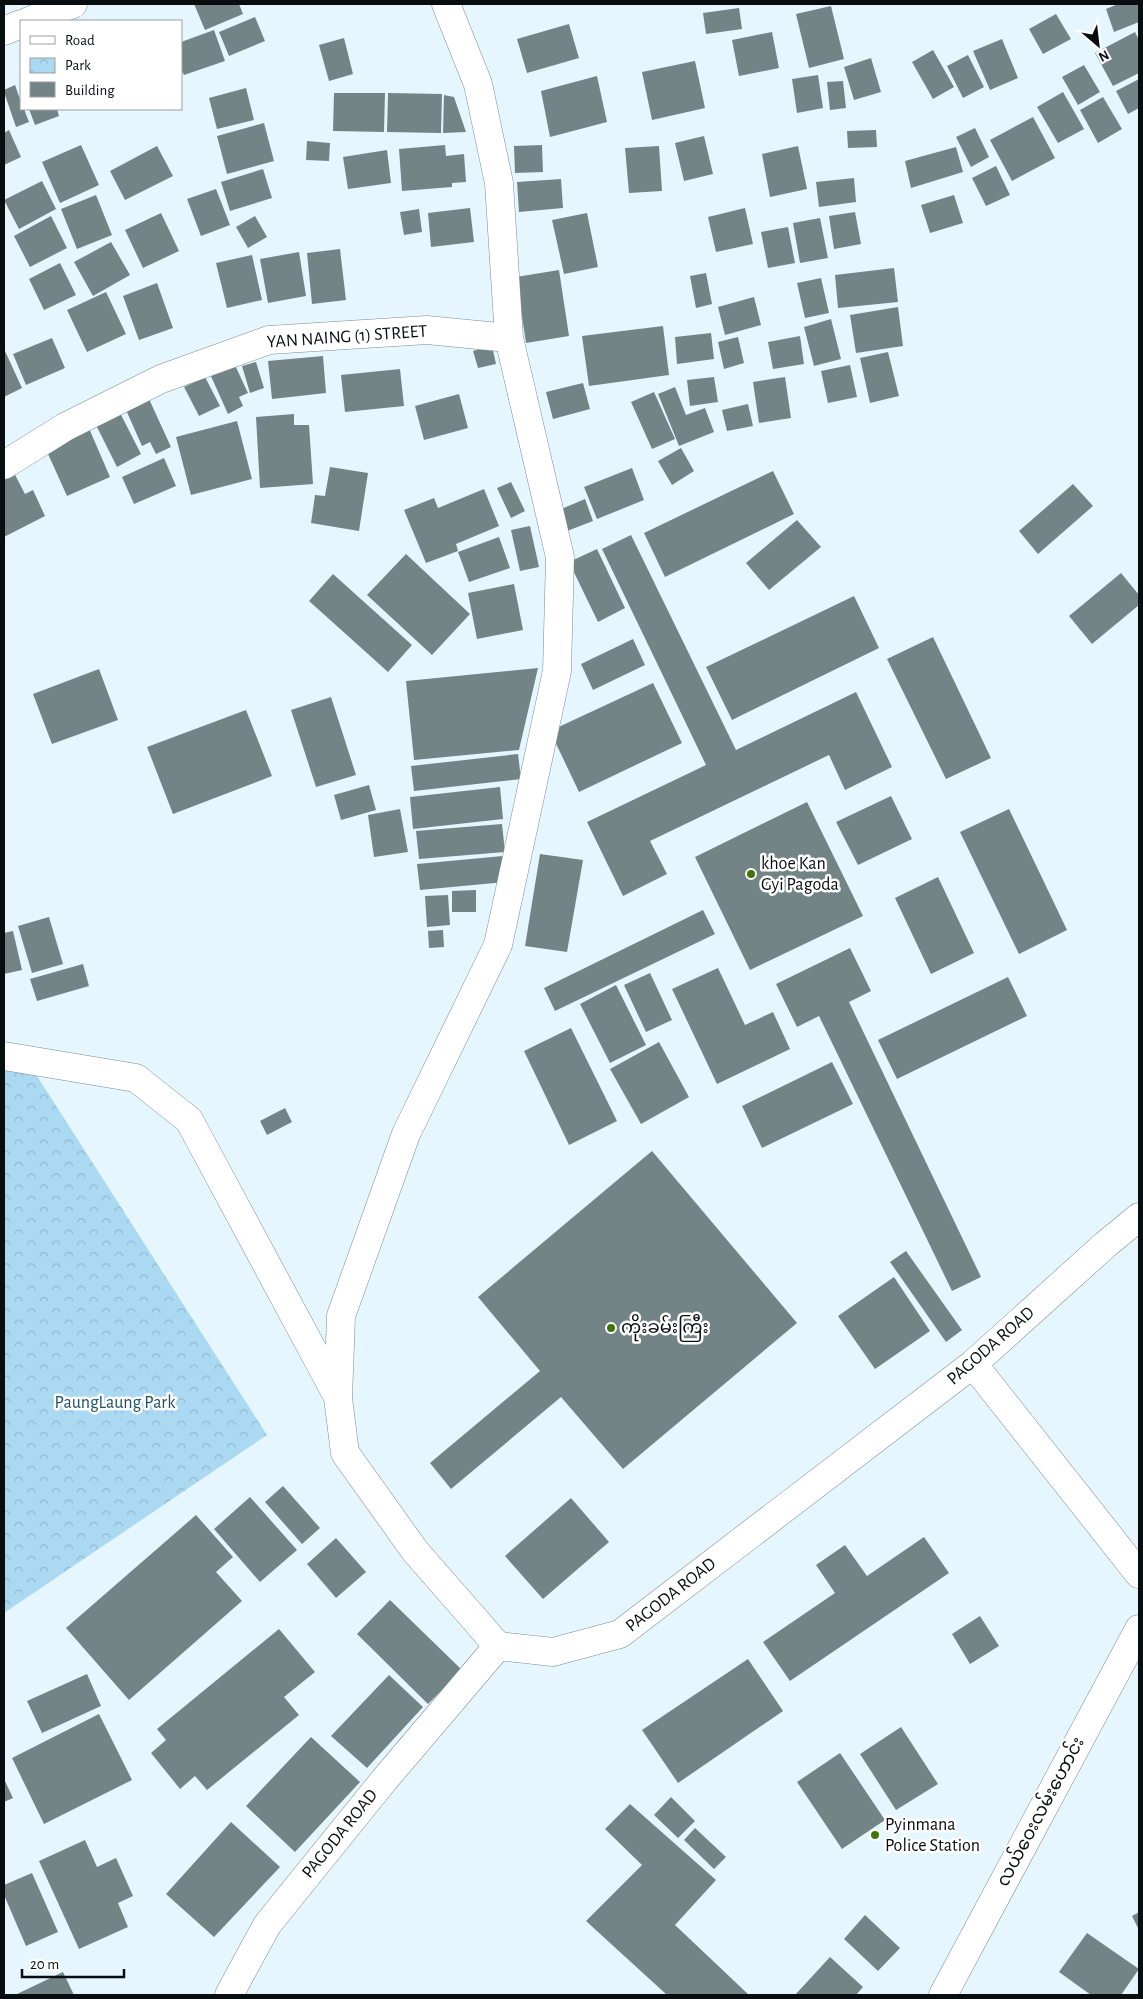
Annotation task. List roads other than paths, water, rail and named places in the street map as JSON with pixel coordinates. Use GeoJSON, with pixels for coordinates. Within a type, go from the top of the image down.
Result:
{"type":"FeatureCollection","features":[{"type":"Feature","properties":{"kind":"street"},"geometry":{"type":"LineString","coordinates":[[32,20],[73,4]]}},
{"type":"Feature","properties":{"kind":"street"},"geometry":{"type":"LineString","coordinates":[[446,4],[478,84],[499,183],[509,338],[560,557],[557,671],[498,945],[406,1134],[341,1316],[338,1398],[345,1453],[415,1551],[498,1646]]}},
{"type":"Feature","properties":{"kind":"street"},"geometry":{"type":"LineString","coordinates":[[4,31],[20,24]]}},
{"type":"Feature","properties":{"kind":"street","name":"YAN NAING (1) STREET"},"geometry":{"type":"LineString","coordinates":[[4,465],[65,427],[161,379],[270,340],[427,330],[509,338]]}},
{"type":"Feature","properties":{"kind":"street"},"geometry":{"type":"LineString","coordinates":[[4,1056],[136,1078],[188,1120],[338,1398]]}},
{"type":"Feature","properties":{"kind":"street","name":"PAGODA ROAD"},"geometry":{"type":"LineString","coordinates":[[229,1995],[267,1925],[384,1780],[498,1646],[553,1652],[620,1634],[973,1364],[1105,1245],[1139,1217]]}},
{"type":"Feature","properties":{"kind":"street"},"geometry":{"type":"LineString","coordinates":[[973,1364],[1139,1574]]}},
{"type":"Feature","properties":{"kind":"street","name":"လယ်ဝေးလမ်းဟောင်း"},"geometry":{"type":"LineString","coordinates":[[943,1995],[1139,1629]]}},
{"type":"Feature","properties":{"kind":"place","name":"khoe Kan Gyi Pagoda"},"geometry":{"type":"Point","coordinates":[751,874]}},
{"type":"Feature","properties":{"kind":"place","name":"ကိုးခမ်းကြီး"},"geometry":{"type":"Point","coordinates":[611,1328]}},
{"type":"Feature","properties":{"kind":"place","name":"Pyinmana Police Station"},"geometry":{"type":"Point","coordinates":[875,1835]}},
{"type":"Feature","properties":{"kind":"park label","name":"PaungLaung Park"},"geometry":{"type":"Point","coordinates":[115,1403]}}]}
